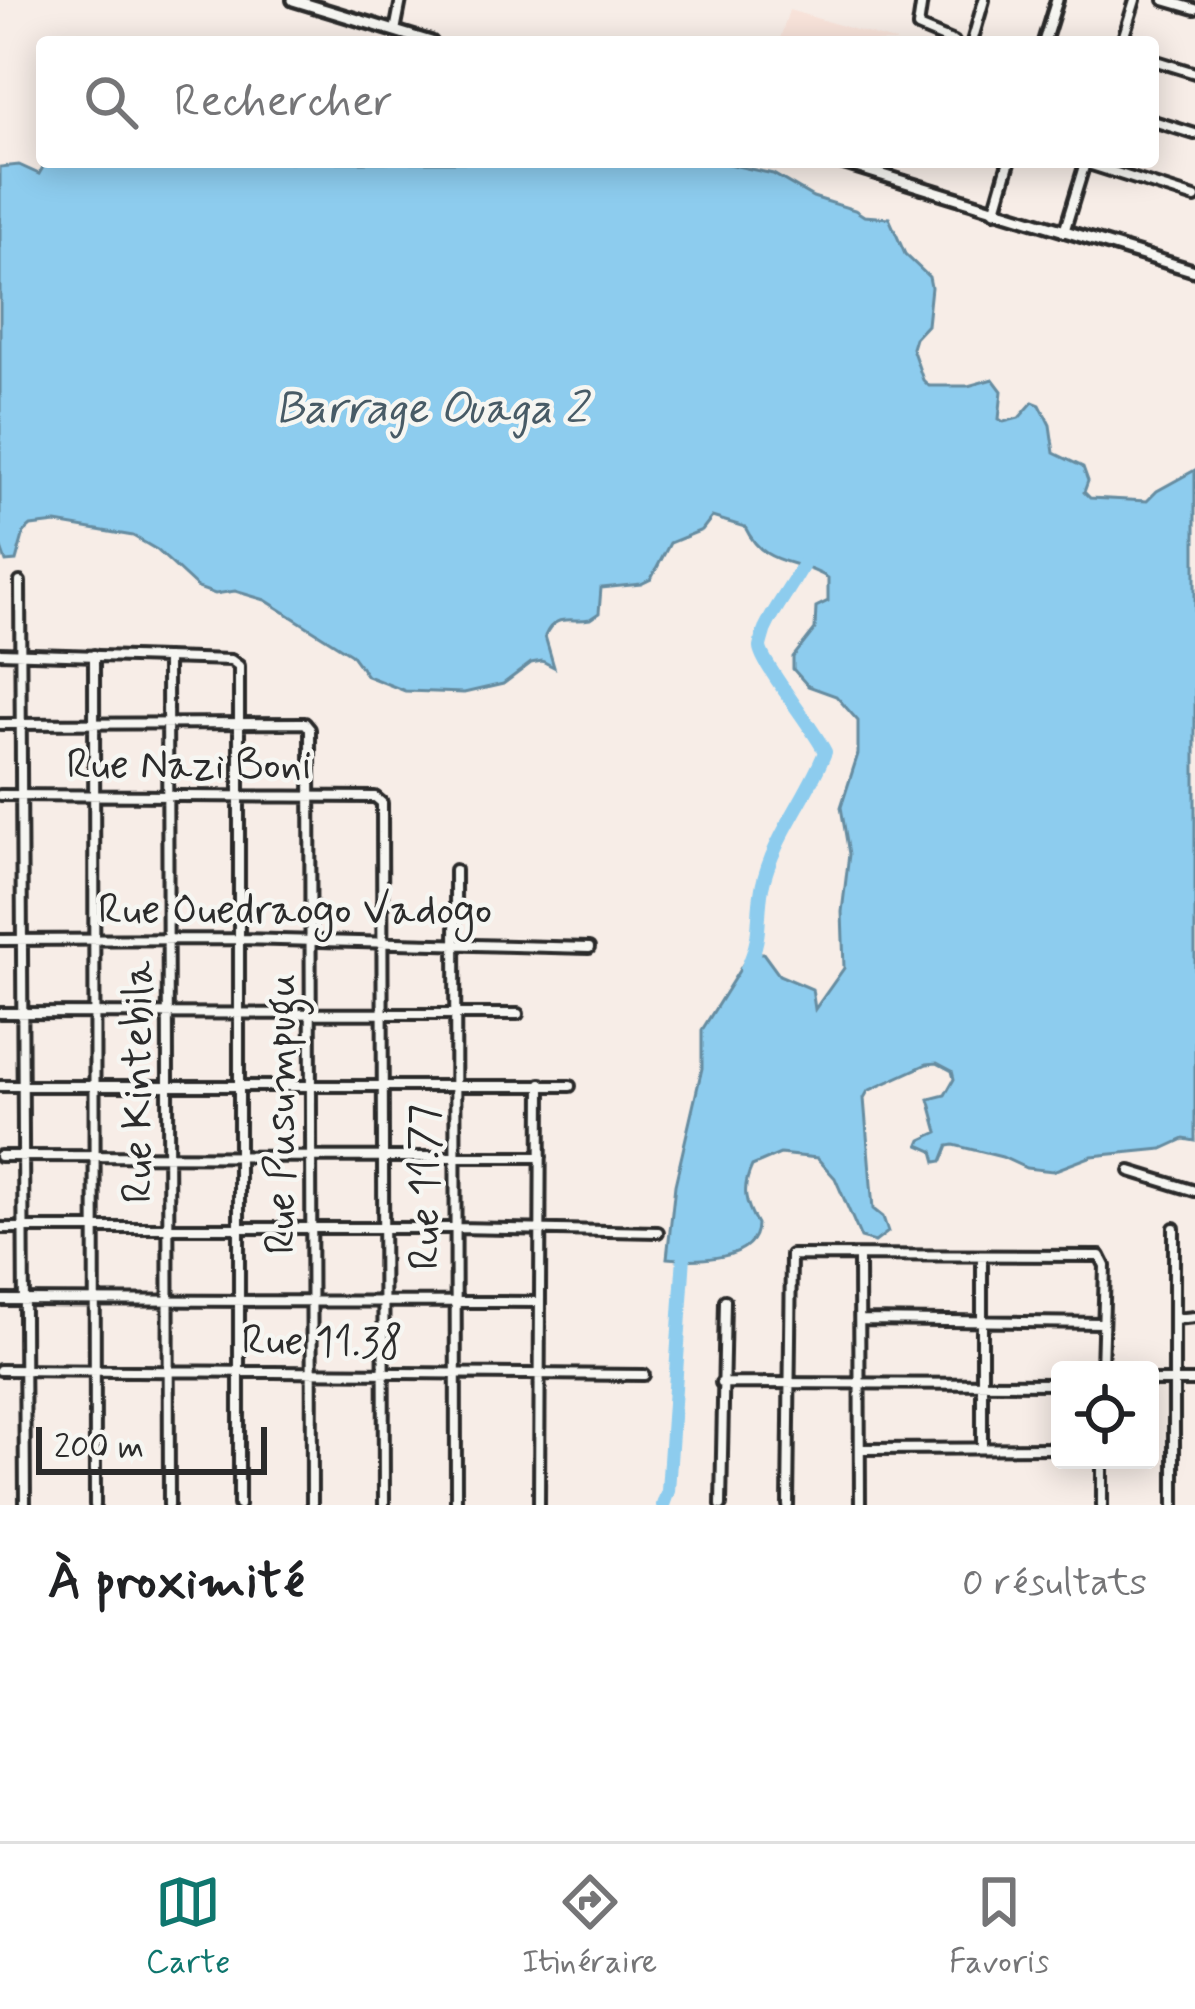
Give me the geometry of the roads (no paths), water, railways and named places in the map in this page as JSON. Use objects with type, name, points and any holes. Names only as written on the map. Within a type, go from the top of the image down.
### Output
[{"type":"street","points":[[292,0],[409,36]]},
{"type":"street","points":[[395,32],[401,0]]},
{"type":"street","points":[[922,0],[917,24],[939,36]]},
{"type":"street","points":[[974,36],[984,0]]},
{"type":"street","points":[[1047,36],[1057,0]]},
{"type":"street","points":[[1125,36],[1136,0]]},
{"type":"street","points":[[1164,0],[1195,9]]},
{"type":"street","points":[[1159,62],[1195,73]]},
{"type":"street","points":[[1159,123],[1195,134]]},
{"type":"street","points":[[858,168],[1195,271]]},
{"type":"street","points":[[995,211],[1007,168]]},
{"type":"street","points":[[1064,232],[1083,168]]},
{"type":"street","points":[[1101,168],[1195,198]]},
{"type":"street","points":[[20,582],[25,1505]]},
{"type":"street","points":[[0,653],[236,662],[241,1084],[238,1505]]},
{"type":"street","points":[[94,654],[95,1505]]},
{"type":"street","name":"Rue Kintebila","points":[[167,658],[169,1505]]},
{"type":"street","points":[[0,724],[239,724]]},
{"type":"street","name":"Rue Pusumpugu","points":[[239,724],[307,724],[312,1505]]},
{"type":"street","name":"Rue Nazi Boni","points":[[0,795],[378,798],[382,803],[382,941]]},
{"type":"street","name":"Rue 11.77","points":[[455,870],[456,1505]]},
{"type":"street","name":"Rue Ouedraogo Vadogo","points":[[0,940],[239,939],[589,948]]},
{"type":"street","points":[[382,941],[384,1505]]},
{"type":"street","points":[[0,1013],[518,1014]]},
{"type":"street","points":[[539,1505],[541,1084]]},
{"type":"street","points":[[0,1086],[571,1086]]},
{"type":"street","points":[[0,1156],[541,1157]]},
{"type":"street","points":[[1130,1172],[1195,1191]]},
{"type":"street","points":[[0,1228],[658,1232]]},
{"type":"street","points":[[1174,1228],[1174,1505]]},
{"type":"street","points":[[788,1505],[790,1257],[1100,1256],[1106,1265],[1102,1361]]},
{"type":"street","points":[[859,1258],[860,1505]]},
{"type":"street","points":[[982,1258],[982,1448]]},
{"type":"street","points":[[0,1300],[540,1302]]},
{"type":"street","points":[[721,1505],[725,1300]]},
{"type":"street","points":[[1174,1319],[1195,1317]]},
{"type":"street","points":[[862,1320],[1102,1323]]},
{"type":"street","name":"Rue 11.38","points":[[0,1370],[644,1375]]},
{"type":"street","points":[[1159,1381],[1195,1381]]},
{"type":"street","points":[[722,1383],[1051,1384]]},
{"type":"street","points":[[860,1449],[1051,1448]]},
{"type":"street","points":[[1102,1469],[1102,1505]]},
{"type":"water","name":"Barrage Ouaga 2","points":[[19,165],[39,174],[42,168],[746,168],[773,174],[813,197],[864,216],[889,218],[905,254],[929,277],[927,325],[912,348],[929,386],[968,386],[993,379],[1002,391],[999,419],[1004,422],[1019,418],[1033,402],[1040,405],[1050,425],[1054,453],[1083,467],[1088,481],[1084,492],[1090,498],[1147,501],[1195,470],[1195,1141],[1092,1156],[1053,1171],[1026,1168],[954,1145],[936,1162],[933,1151],[919,1145],[938,1132],[929,1099],[945,1095],[954,1079],[952,1071],[937,1063],[927,1064],[868,1091],[864,1098],[873,1209],[883,1217],[888,1232],[875,1242],[861,1238],[835,1178],[817,1158],[780,1154],[752,1166],[746,1182],[757,1224],[747,1246],[722,1256],[667,1258],[675,1185],[702,1068],[702,1030],[750,953],[763,953],[779,975],[812,989],[815,1009],[844,968],[842,912],[849,854],[841,807],[858,754],[858,721],[836,696],[808,686],[793,669],[793,657],[815,629],[816,607],[828,601],[828,578],[771,556],[745,527],[712,517],[702,530],[670,543],[651,579],[601,588],[599,613],[590,619],[554,624],[545,636],[554,667],[542,661],[531,663],[503,684],[464,693],[405,691],[367,676],[351,654],[265,600],[198,588],[157,550],[133,536],[56,523],[31,526],[24,532],[16,561],[6,562],[0,545],[0,167]]},
{"type":"waterway","points":[[747,969],[767,870],[825,752],[760,647],[764,630],[808,555]]},
{"type":"waterway","points":[[663,1505],[668,1491],[685,1241]]}]
